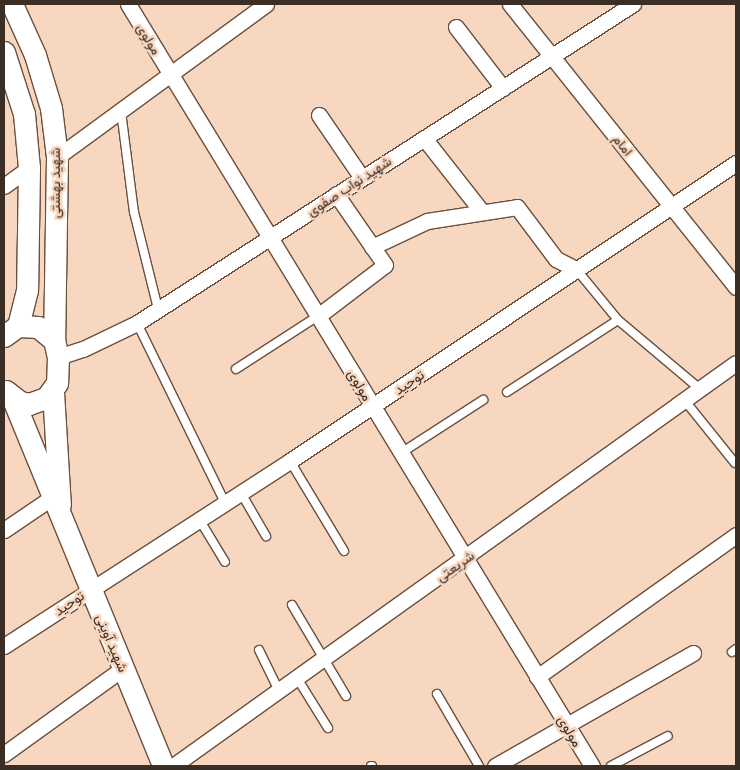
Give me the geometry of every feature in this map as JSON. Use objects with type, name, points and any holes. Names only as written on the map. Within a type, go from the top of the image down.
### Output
[{"type":"street","name":"مولوی","points":[[128,4],[592,766]]},
{"type":"street","points":[[57,157],[266,4]]},
{"type":"street","name":"امام","points":[[510,4],[736,287]]},
{"type":"street","name":"شهید نواب صفوی","points":[[56,349],[83,350],[137,323],[633,4]]},
{"type":"street","name":"شهید بهشتی","points":[[11,6],[35,55],[51,108],[57,157],[57,383],[53,392]]},
{"type":"street","points":[[456,27],[503,88]]},
{"type":"street","name":"شهید بهشتی","points":[[4,52],[24,114],[29,168],[26,290],[11,331]]},
{"type":"street","points":[[320,115],[362,178]]},
{"type":"street","points":[[424,138],[482,212]]},
{"type":"street","name":"توحید","points":[[4,646],[290,461],[736,163]]},
{"type":"street","points":[[4,186],[29,168]]},
{"type":"street","points":[[318,316],[385,265],[336,194]]},
{"type":"street","points":[[372,247],[427,222],[517,206],[556,259],[576,269]]},
{"type":"street","points":[[11,331],[38,327],[56,349]]},
{"type":"street","name":"شریعتی","points":[[172,766],[702,391],[736,363]]},
{"type":"street","points":[[8,392],[29,404],[38,402],[53,392]]},
{"type":"street","name":"شهید آوینی","points":[[8,392],[163,766]]},
{"type":"street","name":"شهید آوینی","points":[[53,392],[61,520]]},
{"type":"street","points":[[4,530],[51,498]]},
{"type":"street","points":[[537,677],[736,535]]},
{"type":"street","points":[[494,766],[693,653]]},
{"type":"street","points":[[4,754],[122,669]]},
{"type":"lane","points":[[121,111],[134,212],[158,309]]},
{"type":"lane","points":[[576,269],[618,320],[702,391]]},
{"type":"lane","points":[[236,369],[318,316]]},
{"type":"lane","points":[[507,392],[618,320]]},
{"type":"lane","points":[[137,323],[226,503]]},
{"type":"lane","points":[[401,453],[483,400]]},
{"type":"lane","points":[[686,402],[735,463]]},
{"type":"lane","points":[[290,461],[344,550]]},
{"type":"lane","points":[[241,492],[266,536]]},
{"type":"lane","points":[[199,519],[225,562]]},
{"type":"lane","points":[[292,605],[346,696]]},
{"type":"lane","points":[[259,650],[279,690]]},
{"type":"lane","points":[[297,678],[328,728]]},
{"type":"lane","points":[[437,694],[479,766]]},
{"type":"lane","points":[[611,766],[668,736]]}]
